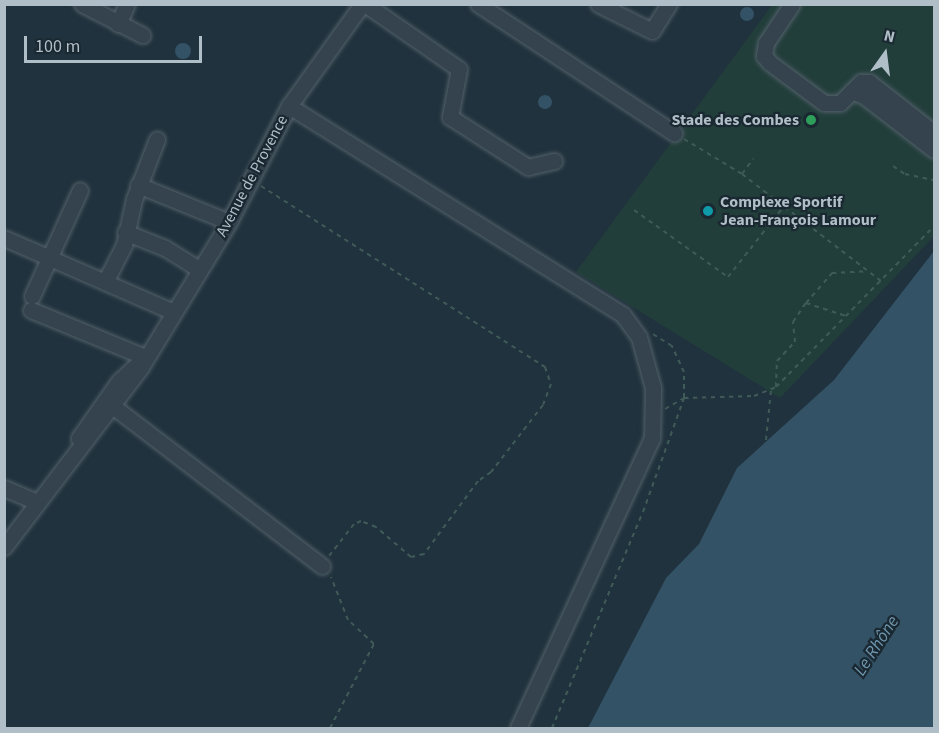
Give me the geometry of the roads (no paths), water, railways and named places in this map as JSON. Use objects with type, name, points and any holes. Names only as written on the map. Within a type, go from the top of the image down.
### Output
[{"type":"street","points":[[82,4],[142,35]]},
{"type":"street","points":[[118,24],[127,4]]},
{"type":"street","points":[[364,4],[459,69],[450,117],[528,167],[554,161]]},
{"type":"street","name":"Avenue de Provence","points":[[57,477],[114,407],[229,222],[290,106],[364,4]]},
{"type":"street","points":[[478,4],[674,134]]},
{"type":"street","points":[[598,4],[652,31],[669,4]]},
{"type":"street","points":[[792,4],[766,43],[764,56],[824,102],[840,103],[861,82],[869,82],[934,133]]},
{"type":"street","points":[[852,91],[864,96],[934,150]]},
{"type":"street","points":[[290,106],[623,315],[639,337],[647,360],[656,414],[652,438],[518,729]]},
{"type":"street","points":[[105,282],[120,255],[138,185],[158,139]]},
{"type":"street","points":[[138,185],[229,222]]},
{"type":"street","points":[[4,547],[57,477],[95,412],[132,366],[147,355],[31,303],[80,190]]},
{"type":"street","points":[[125,232],[165,248],[199,269]]},
{"type":"street","points":[[4,238],[173,312]]},
{"type":"street","points":[[114,407],[322,566]]},
{"type":"street","points":[[4,488],[37,502]]},
{"type":"water","points":[[744,7],[750,7],[754,14],[750,21],[744,21],[740,17],[740,11]]},
{"type":"water","points":[[183,43],[189,45],[191,51],[189,57],[183,59],[177,57],[175,51],[177,45]]},
{"type":"water","points":[[545,95],[550,97],[552,102],[550,107],[545,109],[540,107],[538,102],[540,97]]},
{"type":"water","name":"Le Rhône","points":[[934,251],[934,728],[588,728],[666,578],[699,544],[737,468],[834,380]]},
{"type":"place","name":"Stade des Combes","points":[[811,120]]},
{"type":"place","name":"Complexe Sportif Jean-François Lamour","points":[[708,211]]}]
